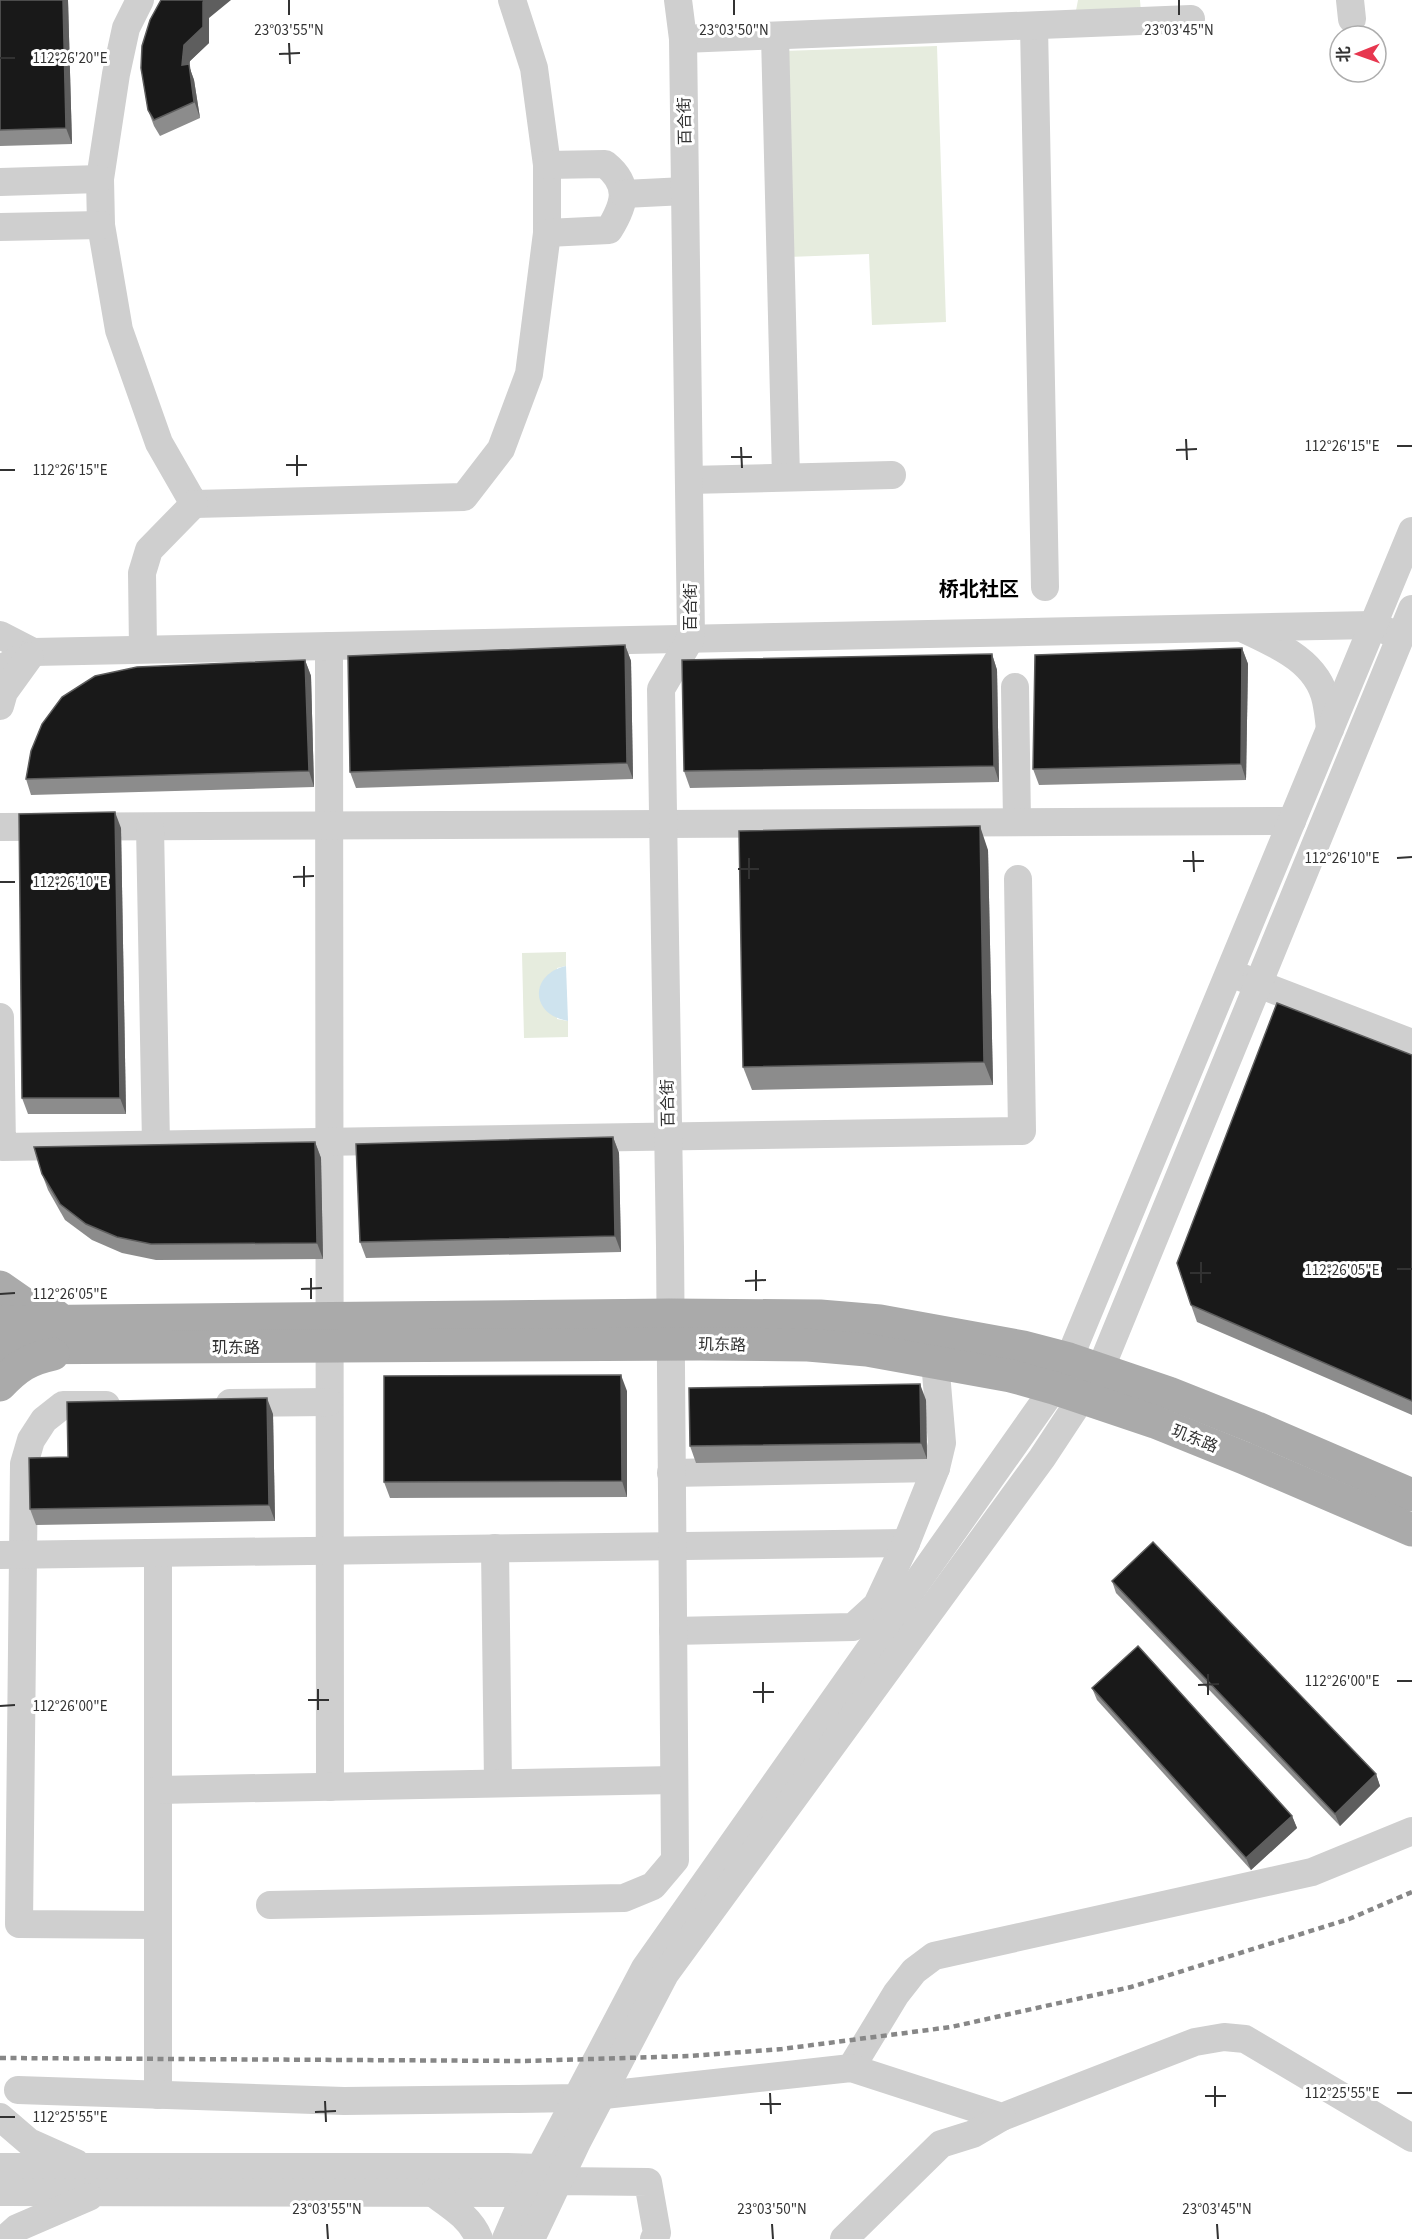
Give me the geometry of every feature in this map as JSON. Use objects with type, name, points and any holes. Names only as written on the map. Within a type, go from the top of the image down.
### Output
[{"type":"main road","points":[[0,1287],[75,1334],[14,1371],[0,1385]]},
{"type":"main road","name":"玑东路","points":[[0,1322],[75,1334],[670,1329],[820,1316],[880,1321],[1023,1347],[1069,1359],[1169,1393],[1412,1495]]},
{"type":"main road","name":"玑东路","points":[[670,1329],[867,1350],[1011,1376],[1155,1422],[1412,1530]]},
{"type":"main road","name":"玑东路","points":[[0,1348],[75,1334]]},
{"type":"street","points":[[140,0],[126,28],[116,74],[100,179],[100,225],[119,330],[159,443],[194,504]]},
{"type":"street","points":[[143,650],[142,573],[148,550],[194,504],[464,497],[501,449],[529,374],[547,233],[547,165],[534,68],[512,0]]},
{"type":"street","name":"百合街","points":[[270,1905],[624,1898],[653,1886],[675,1860],[661,689],[691,638],[683,39],[678,0]]},
{"type":"street","points":[[683,39],[1191,19]]},
{"type":"street","points":[[1034,26],[1045,587]]},
{"type":"street","points":[[775,36],[786,477]]},
{"type":"street","points":[[547,165],[605,164],[618,174],[624,194],[619,215],[609,230],[547,233]]},
{"type":"street","points":[[0,182],[100,179]]},
{"type":"street","points":[[624,194],[685,191]]},
{"type":"street","points":[[0,227],[100,225]]},
{"type":"street","points":[[689,480],[891,474]]},
{"type":"street","points":[[1068,1393],[1069,1359],[1412,531]]},
{"type":"street","points":[[531,2239],[550,2174],[590,2096],[645,1968],[1068,1393],[1100,1370],[1412,609]]},
{"type":"street","points":[[0,669],[33,652],[1373,625],[1401,636]]},
{"type":"street","points":[[1242,628],[1284,648],[1315,674],[1326,699],[1330,729]]},
{"type":"street","points":[[0,635],[33,652]]},
{"type":"street","points":[[329,646],[330,1787]]},
{"type":"street","points":[[0,706],[4,693],[33,652]]},
{"type":"street","points":[[1015,687],[1017,822]]},
{"type":"street","points":[[0,828],[1292,821]]},
{"type":"street","points":[[150,827],[156,1144]]},
{"type":"street","points":[[0,1017],[2,1147],[1022,1131],[1018,879]]},
{"type":"street","points":[[1229,972],[1412,1043]]},
{"type":"street","points":[[673,1631],[853,1627],[877,1605],[906,1543],[936,1467],[942,1443],[936,1361]]},
{"type":"street","points":[[202,1403],[329,1402]]},
{"type":"street","points":[[133,1404],[63,1405],[44,1420],[31,1440],[24,1464],[12,1555],[19,1924],[158,1925]]},
{"type":"street","points":[[671,1473],[936,1467]]},
{"type":"street","points":[[12,1555],[906,1543]]},
{"type":"street","points":[[495,1548],[498,1784]]},
{"type":"street","points":[[158,1552],[158,2095]]},
{"type":"street","points":[[158,1790],[674,1780]]},
{"type":"street","points":[[851,2068],[896,1994],[914,1971],[934,1956],[1312,1872],[1412,1831]]},
{"type":"street","points":[[844,2239],[941,2144],[973,2134],[1002,2116],[1195,2042],[1224,2037],[1245,2039],[1412,2139]]},
{"type":"street","points":[[18,2090],[344,2101],[590,2096],[851,2068],[1002,2116]]},
{"type":"street","points":[[0,2117],[29,2142],[57,2156],[95,2181]]},
{"type":"street","points":[[0,2167],[95,2181],[433,2193],[527,2193]]},
{"type":"street","points":[[506,2239],[527,2193],[550,2174]]},
{"type":"street","points":[[0,2192],[95,2181],[550,2174],[648,2182],[661,2237]]},
{"type":"street","points":[[5,2239],[17,2228],[95,2181]]},
{"type":"street","points":[[433,2193],[459,2212],[476,2229],[479,2239]]},
{"type":"shaded area","points":[[1078,0],[1140,0],[1141,13],[1075,16]]},
{"type":"shaded area","points":[[937,46],[946,322],[872,325],[869,254],[788,257],[782,51]]},
{"type":"shaded area","points":[[566,952],[566,966],[557,968],[557,1019],[568,1021],[568,1037],[524,1038],[522,953]]},
{"type":"water","points":[[566,966],[568,1021],[546,1011],[539,994],[546,977],[554,970]]},
{"type":"building","points":[[0,0],[63,0],[66,128],[0,130]]},
{"type":"building","points":[[161,0],[205,0],[203,2],[203,27],[184,45],[182,65],[189,64],[194,102],[154,120],[148,110],[141,68],[142,46],[150,20]]},
{"type":"building","points":[[625,645],[627,763],[350,772],[348,656]]},
{"type":"building","points":[[1242,648],[1241,764],[1033,769],[1035,655]]},
{"type":"building","points":[[992,654],[994,766],[684,771],[682,660]]},
{"type":"building","points":[[305,660],[309,771],[26,779],[31,751],[42,724],[62,697],[95,676],[137,667]]},
{"type":"building","points":[[115,812],[120,1098],[22,1098],[19,814]]},
{"type":"building","points":[[980,826],[984,1062],[743,1067],[739,831]]},
{"type":"building","points":[[1277,1003],[1412,1055],[1412,1401],[1191,1305],[1177,1263]]},
{"type":"building","points":[[613,1137],[615,1236],[360,1242],[356,1144]]},
{"type":"building","points":[[315,1142],[317,1243],[151,1244],[117,1237],[86,1224],[60,1204],[42,1174],[34,1147]]},
{"type":"building","points":[[621,1375],[622,1481],[384,1482],[384,1376]]},
{"type":"building","points":[[920,1384],[921,1443],[690,1446],[689,1388]]},
{"type":"building","points":[[267,1398],[269,1505],[30,1509],[29,1458],[68,1457],[67,1402]]},
{"type":"building","points":[[1153,1542],[1376,1774],[1335,1814],[1112,1581]]},
{"type":"building","points":[[1138,1646],[1292,1816],[1246,1858],[1092,1688]]},
{"type":"railway","points":[[0,2058],[525,2061],[690,2056],[782,2049],[951,2027],[1131,1987],[1349,1919],[1412,1892]]},
{"type":"district","name":"桥北社区","points":[[979,589]]}]
